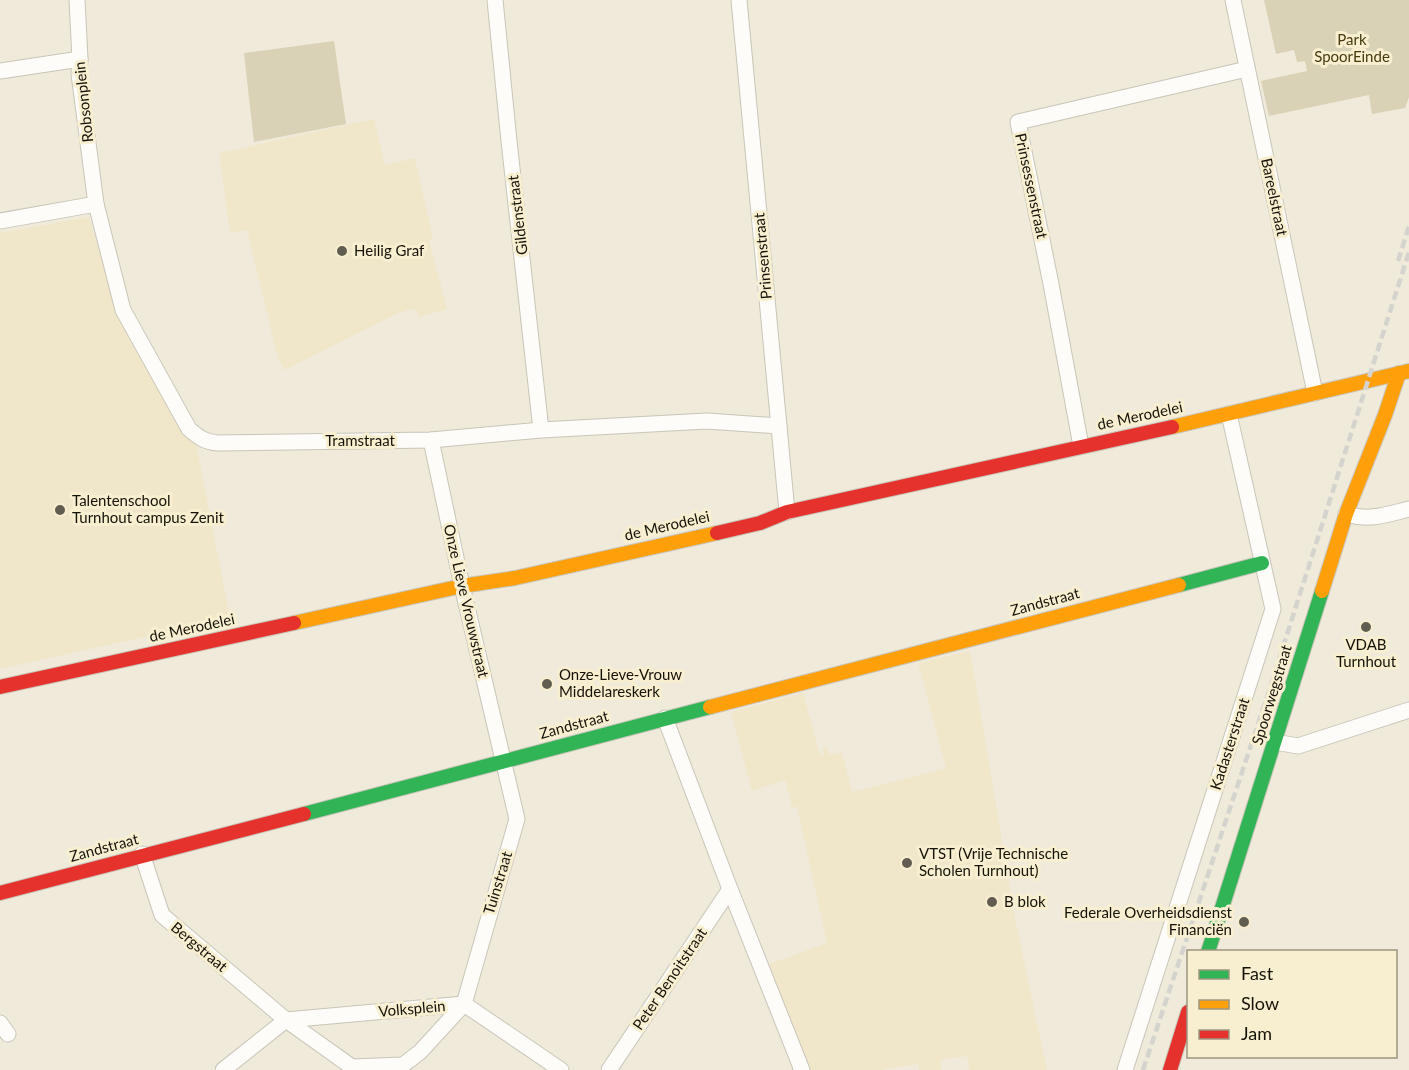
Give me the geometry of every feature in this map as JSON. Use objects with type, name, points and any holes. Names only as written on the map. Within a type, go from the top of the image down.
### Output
[{"type":"street","name":"Robsonplein","points":[[76,0],[79,74],[96,204]]},
{"type":"street","name":"Gildenstraat","points":[[495,0],[508,141],[541,430]]},
{"type":"street","name":"Prinsenstraat","points":[[739,0],[787,512]]},
{"type":"street","name":"Bareelstraat","points":[[1233,0],[1315,393]]},
{"type":"street","points":[[0,71],[80,59]]},
{"type":"street","name":"Prinsessenstraat","points":[[1081,446],[1018,122],[1247,69]]},
{"type":"street","points":[[0,221],[96,204]]},
{"type":"street","name":"Tramstraat","points":[[96,204],[123,310],[189,429],[208,442],[431,440],[541,430],[707,422],[778,426]]},
{"type":"street","name":"de Merodelei","points":[[0,687],[462,586],[515,578],[760,523],[787,512],[1228,414],[1404,372]]},
{"type":"street","name":"Spoorwegstraat","points":[[1208,950],[1346,514],[1393,390],[1404,372]]},
{"type":"street","name":"de Merodelei","points":[[1339,388],[1356,393],[1393,390],[1409,386]]},
{"type":"street","name":"Spoorwegstraat","points":[[1370,449],[1403,405]]},
{"type":"street","name":"Kadasterstraat","points":[[1125,1070],[1273,609],[1228,414]]},
{"type":"street","name":"Onze Lieve Vrouwstraat","points":[[431,440],[503,761]]},
{"type":"street","points":[[1346,514],[1361,519],[1409,509]]},
{"type":"street","name":"Zandstraat","points":[[0,893],[142,854],[1262,563]]},
{"type":"street","points":[[1275,742],[1298,746],[1409,710]]},
{"type":"street","points":[[665,718],[802,1070]]},
{"type":"street","name":"Tuinstraat","points":[[464,1004],[517,819],[503,761]]},
{"type":"street","name":"Bergstraat","points":[[142,854],[162,915],[286,1020]]},
{"type":"street","name":"Peter Benoitstraat","points":[[609,1070],[730,889]]},
{"type":"street","points":[[464,1004],[561,1070]]},
{"type":"street","name":"Volksplein","points":[[286,1020],[352,1067],[403,1065],[420,1052],[464,1004]]},
{"type":"street","name":"Volksplein","points":[[286,1020],[464,1004]]},
{"type":"street","points":[[1170,1070],[1187,1015]]},
{"type":"street","points":[[223,1070],[286,1020]]},
{"type":"shaded area","name":"Heilig Graf","points":[[374,119],[385,165],[415,158],[433,238],[429,240],[447,309],[420,317],[414,308],[396,314],[285,370],[278,359],[247,230],[230,233],[219,153]]},
{"type":"shaded area","name":"Talentenschool Turnhout campus Zenit","points":[[89,217],[118,312],[197,448],[230,618],[0,669],[0,233]]},
{"type":"shaded area","name":"VTST (Vrije Technische Scholen Turnhout)","points":[[970,651],[1015,918],[1047,1070],[969,1070],[967,1056],[940,1060],[941,1070],[919,1070],[918,1064],[882,1070],[809,1070],[769,964],[827,943],[797,807],[792,807],[785,780],[752,791],[731,712],[803,693],[820,755],[824,754],[822,748],[827,746],[830,755],[842,752],[852,792],[869,788],[946,768],[918,663]]},
{"type":"green space","name":"Park SpoorEinde","points":[[1264,0],[1409,0],[1409,97],[1405,108],[1372,114],[1369,95],[1269,116],[1261,81],[1307,71],[1305,61],[1297,62],[1294,50],[1276,54]]},
{"type":"green space","points":[[334,41],[346,124],[254,142],[244,53]]},
{"type":"railway","points":[[1398,261],[1409,226]]},
{"type":"railway","points":[[1143,1070],[1269,691],[1409,252]]},
{"type":"traffic: fast","points":[[1179,585],[1262,563]]},
{"type":"traffic: fast","points":[[1209,950],[1322,591]]},
{"type":"traffic: fast","points":[[304,814],[710,707]]},
{"type":"traffic: slow","points":[[1172,427],[1409,371]]},
{"type":"traffic: slow","points":[[1322,591],[1346,514],[1399,373]]},
{"type":"traffic: slow","points":[[294,623],[462,586],[515,578],[717,533]]},
{"type":"traffic: slow","points":[[710,707],[1179,585]]},
{"type":"traffic: jam","points":[[717,533],[760,523],[787,512],[1172,427]]},
{"type":"traffic: jam","points":[[0,687],[294,623]]},
{"type":"traffic: jam","points":[[0,893],[304,814]]},
{"type":"traffic: jam","points":[[1170,1070],[1187,1015]]},
{"type":"place","name":"Heilig Graf","points":[[342,251]]},
{"type":"place","name":"Talentenschool Turnhout campus Zenit","points":[[60,510]]},
{"type":"place","name":"VDAB Turnhout","points":[[1366,627]]},
{"type":"place","name":"Onze-Lieve-Vrouw Middelareskerk","points":[[547,684]]},
{"type":"place","name":"VTST (Vrije Technische Scholen Turnhout)","points":[[907,863]]},
{"type":"place","name":"B blok","points":[[992,902]]},
{"type":"place","name":"Federale Overheidsdienst Financiën","points":[[1244,922]]}]
